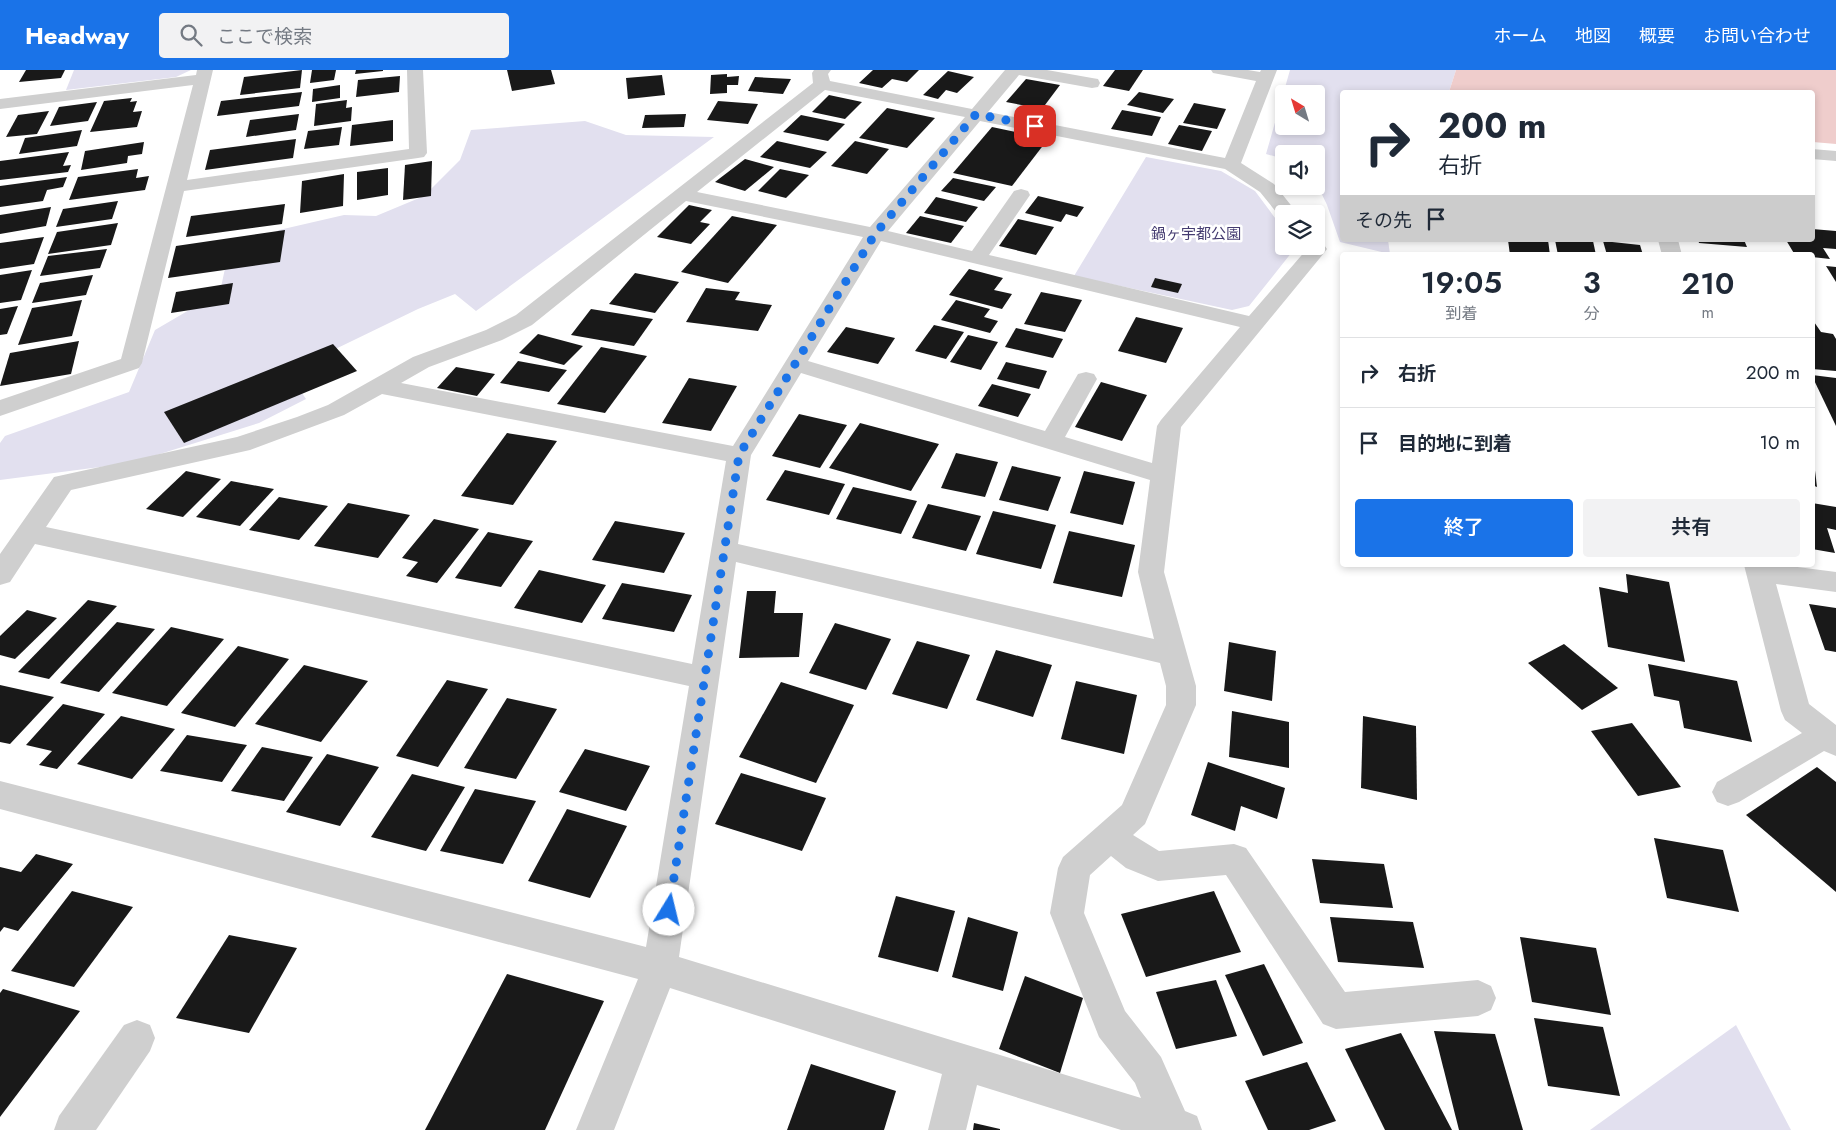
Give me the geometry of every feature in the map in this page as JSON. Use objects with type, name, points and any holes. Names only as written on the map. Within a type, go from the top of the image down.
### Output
[{"type":"street","points":[[175,187],[418,153],[415,70]]},
{"type":"street","points":[[594,1130],[660,968],[739,455],[875,234],[1014,70]]},
{"type":"street","points":[[1019,70],[1092,83]]},
{"type":"street","points":[[1219,70],[1267,74],[1231,164]]},
{"type":"street","points":[[0,408],[131,363],[204,74],[1,106]]},
{"type":"street","points":[[0,576],[63,483],[241,444],[336,410],[421,362],[494,335],[524,320],[682,195],[822,77],[976,114],[1231,164],[1267,188],[1281,205]]},
{"type":"street","points":[[1815,154],[1835,157]]},
{"type":"street","points":[[682,195],[875,234],[1255,324]]},
{"type":"street","points":[[976,258],[1021,195]]},
{"type":"street","points":[[1177,1128],[1148,1070],[1112,1024],[1067,913],[1075,868],[1134,814],[1182,705],[1181,686],[1151,572],[1170,426],[1313,255]]},
{"type":"street","points":[[795,364],[1163,474]]},
{"type":"street","points":[[1051,441],[1086,379]]},
{"type":"street","points":[[378,386],[739,455]]},
{"type":"street","points":[[29,533],[704,678]]},
{"type":"street","points":[[724,550],[1172,654]]},
{"type":"street","points":[[1728,792],[1831,739],[1796,711],[1758,569],[1836,582]]},
{"type":"street","points":[[0,795],[660,968],[1177,1128]]},
{"type":"street","points":[[1109,836],[1138,857],[1158,866],[1234,858],[1336,1011],[1478,998]]},
{"type":"street","points":[[73,1130],[137,1038]]},
{"type":"street","points":[[947,1130],[964,1061]]},
{"type":"green space","points":[[74,70],[191,70],[176,77],[66,90]]},
{"type":"green space","points":[[1290,70],[1456,70],[1450,90],[1340,90],[1340,242],[1322,195],[1325,195],[1325,145],[1275,145],[1275,156],[1266,154],[1275,122],[1275,135],[1325,135],[1325,85],[1286,85]]},
{"type":"green space","points":[[585,121],[626,135],[714,137],[476,311],[455,294],[418,309],[288,372],[306,399],[259,423],[131,463],[0,480],[0,443],[5,436],[129,392],[155,330],[220,292],[227,259],[279,230],[344,215],[376,216],[424,196],[460,160],[471,130]]},
{"type":"green space","name":"鍋ヶ宇都公園","points":[[1146,157],[1221,171],[1255,191],[1275,218],[1275,255],[1290,255],[1249,306],[1232,310],[1074,276]]},
{"type":"green space","points":[[1340,242],[1388,242],[1390,252],[1382,252]]},
{"type":"green space","points":[[1736,1025],[1791,1130],[1590,1130]]},
{"type":"shaded area","points":[[1456,70],[1836,70],[1836,144],[1815,142],[1815,90],[1450,90]]},
{"type":"building","points":[[26,70],[65,70],[61,78],[19,82]]},
{"type":"building","points":[[302,70],[300,88],[240,95],[244,77]]},
{"type":"building","points":[[312,70],[336,70],[334,80],[310,83]]},
{"type":"building","points":[[356,70],[383,70],[383,71],[355,74]]},
{"type":"building","points":[[507,70],[551,70],[555,84],[512,91]]},
{"type":"building","points":[[873,70],[919,70],[907,82],[892,79],[882,88],[859,83]]},
{"type":"building","points":[[1115,70],[1143,70],[1129,91],[1103,86]]},
{"type":"building","points":[[948,71],[974,77],[957,93],[946,90],[938,99],[923,95]]},
{"type":"building","points":[[727,74],[727,77],[739,76],[738,85],[727,85],[727,93],[710,94],[711,75]]},
{"type":"building","points":[[662,75],[665,95],[628,99],[626,78]]},
{"type":"building","points":[[400,76],[399,92],[356,97],[358,80]]},
{"type":"building","points":[[755,77],[791,79],[783,94],[748,91]]},
{"type":"building","points":[[1026,79],[1060,85],[1042,109],[1006,102]]},
{"type":"building","points":[[340,85],[340,98],[312,102],[313,89]]},
{"type":"building","points":[[302,92],[299,106],[217,116],[221,101]]},
{"type":"building","points":[[1139,92],[1174,99],[1163,113],[1127,105]]},
{"type":"building","points":[[829,95],[862,102],[845,119],[812,112]]},
{"type":"building","points":[[132,98],[130,102],[137,101],[133,112],[142,111],[137,127],[90,132],[104,101]]},
{"type":"building","points":[[347,100],[346,108],[352,107],[351,121],[314,126],[316,104]]},
{"type":"building","points":[[718,101],[758,104],[748,124],[707,120]]},
{"type":"building","points":[[97,102],[88,121],[50,126],[59,107]]},
{"type":"building","points":[[1194,103],[1226,109],[1217,129],[1183,123]]},
{"type":"building","points":[[887,108],[935,118],[907,148],[859,138]]},
{"type":"building","points":[[1122,110],[1161,117],[1152,136],[1111,129]]},
{"type":"building","points":[[49,111],[37,134],[6,137],[18,115]]},
{"type":"building","points":[[299,114],[296,130],[246,137],[250,120]]},
{"type":"building","points":[[686,114],[684,127],[642,128],[645,115]]},
{"type":"building","points":[[801,115],[845,124],[828,141],[783,132]]},
{"type":"building","points":[[393,120],[393,141],[350,146],[352,125]]},
{"type":"building","points":[[1179,125],[1212,131],[1202,151],[1168,144]]},
{"type":"building","points":[[342,127],[339,145],[304,149],[308,131]]},
{"type":"building","points":[[992,127],[1048,139],[1012,186],[953,173]]},
{"type":"building","points":[[82,130],[77,146],[19,154],[25,138]]},
{"type":"building","points":[[296,139],[293,158],[205,170],[210,150]]},
{"type":"building","points":[[777,141],[827,152],[810,168],[760,157]]},
{"type":"building","points":[[855,141],[889,149],[867,174],[831,166]]},
{"type":"building","points":[[144,142],[142,154],[128,156],[127,163],[81,170],[85,151]]},
{"type":"building","points":[[69,152],[63,166],[71,165],[68,172],[0,180],[0,161]]},
{"type":"building","points":[[745,159],[774,167],[745,191],[715,182]]},
{"type":"building","points":[[432,161],[431,196],[403,200],[405,165]]},
{"type":"building","points":[[388,168],[388,195],[357,200],[357,172]]},
{"type":"building","points":[[138,169],[136,178],[149,176],[145,190],[69,200],[78,177]]},
{"type":"building","points":[[780,169],[809,175],[786,198],[758,191]]},
{"type":"building","points":[[344,174],[343,206],[300,213],[302,181]]},
{"type":"building","points":[[67,177],[63,187],[47,190],[43,201],[0,207],[0,186]]},
{"type":"building","points":[[953,178],[996,187],[984,201],[941,191]]},
{"type":"building","points":[[1038,196],[1084,207],[1077,217],[1066,214],[1061,222],[1025,213]]},
{"type":"building","points":[[936,197],[978,207],[966,222],[924,213]]},
{"type":"building","points":[[118,201],[112,219],[56,227],[63,209]]},
{"type":"building","points":[[285,204],[282,224],[186,237],[191,216]]},
{"type":"building","points":[[689,205],[712,210],[700,222],[710,224],[691,244],[657,237]]},
{"type":"building","points":[[51,207],[46,226],[0,234],[0,215]]},
{"type":"building","points":[[732,216],[777,225],[728,283],[681,272]]},
{"type":"building","points":[[920,216],[964,226],[951,243],[906,233]]},
{"type":"building","points":[[1018,219],[1054,227],[1036,255],[999,246]]},
{"type":"building","points":[[118,223],[111,245],[48,254],[57,232]]},
{"type":"building","points":[[1815,229],[1836,231],[1836,249],[1823,248],[1830,259],[1815,257],[1815,252],[1793,252],[1787,242],[1815,242]]},
{"type":"building","points":[[285,230],[280,262],[168,278],[176,246]]},
{"type":"building","points":[[44,237],[34,264],[0,269],[0,243]]},
{"type":"building","points":[[1508,242],[1548,242],[1550,252],[1510,252]]},
{"type":"building","points":[[1555,242],[1593,242],[1595,252],[1557,252]]},
{"type":"building","points":[[1603,242],[1640,245],[1642,252],[1606,252]]},
{"type":"building","points":[[1745,242],[1747,247],[1699,243]]},
{"type":"building","points":[[107,249],[100,268],[40,276],[48,256]]},
{"type":"building","points":[[1826,266],[1836,267],[1836,282]]},
{"type":"building","points":[[969,269],[1003,278],[994,290],[1012,294],[1002,309],[949,295]]},
{"type":"building","points":[[32,270],[21,300],[0,303],[0,275]]},
{"type":"building","points":[[635,273],[679,282],[655,313],[609,304]]},
{"type":"building","points":[[93,275],[86,295],[32,303],[40,283]]},
{"type":"building","points":[[1155,278],[1182,284],[1178,293],[1151,287]]},
{"type":"building","points":[[233,283],[229,304],[171,313],[176,292]]},
{"type":"building","points":[[706,288],[740,292],[735,300],[772,305],[758,331],[686,322]]},
{"type":"building","points":[[1041,292],[1082,300],[1065,332],[1024,324]]},
{"type":"building","points":[[82,300],[72,336],[18,345],[32,308]]},
{"type":"building","points":[[956,300],[990,309],[984,317],[998,321],[990,333],[941,320]]},
{"type":"building","points":[[18,306],[7,334],[0,335],[0,309]]},
{"type":"building","points":[[591,309],[653,319],[634,346],[571,335]]},
{"type":"building","points":[[1136,317],[1183,328],[1166,363],[1118,351]]},
{"type":"building","points":[[1815,323],[1821,332],[1833,334],[1836,339],[1836,371],[1815,369]]},
{"type":"building","points":[[934,325],[964,332],[946,359],[915,351]]},
{"type":"building","points":[[846,327],[895,338],[878,364],[827,352]]},
{"type":"building","points":[[1016,328],[1063,339],[1053,358],[1005,347]]},
{"type":"building","points":[[538,334],[583,346],[564,365],[519,353]]},
{"type":"building","points":[[968,335],[998,342],[981,370],[950,362]]},
{"type":"building","points":[[79,341],[71,374],[0,386],[10,353]]},
{"type":"building","points":[[333,344],[357,371],[184,443],[164,412]]},
{"type":"building","points":[[601,347],[647,356],[605,413],[557,404]]},
{"type":"building","points":[[518,361],[567,370],[549,392],[500,383]]},
{"type":"building","points":[[1006,362],[1047,371],[1039,389],[997,379]]},
{"type":"building","points":[[456,367],[495,374],[477,396],[437,388]]},
{"type":"building","points":[[1815,375],[1836,378],[1836,426],[1815,382]]},
{"type":"building","points":[[689,378],[737,386],[711,431],[662,423]]},
{"type":"building","points":[[1101,382],[1147,395],[1122,441],[1075,427]]},
{"type":"building","points":[[992,384],[1031,394],[1018,417],[978,406]]},
{"type":"building","points":[[799,414],[847,425],[820,468],[772,456]]},
{"type":"building","points":[[860,423],[939,444],[911,491],[829,468]]},
{"type":"building","points":[[507,433],[557,441],[513,505],[461,496]]},
{"type":"building","points":[[956,453],[998,462],[985,497],[941,488]]},
{"type":"building","points":[[1012,466],[1061,477],[1048,511],[999,500]]},
{"type":"building","points":[[785,470],[845,484],[829,515],[766,500]]},
{"type":"building","points":[[1815,470],[1817,487],[1815,486]]},
{"type":"building","points":[[186,471],[221,479],[183,517],[146,509]]},
{"type":"building","points":[[1084,471],[1135,482],[1123,525],[1070,513]]},
{"type":"building","points":[[231,481],[274,489],[240,526],[196,517]]},
{"type":"building","points":[[853,487],[917,501],[901,534],[836,519]]},
{"type":"building","points":[[279,497],[328,506],[299,540],[249,530]]},
{"type":"building","points":[[348,503],[410,515],[378,558],[314,546]]},
{"type":"building","points":[[928,504],[981,516],[966,551],[912,538]]},
{"type":"building","points":[[1815,504],[1836,507],[1836,530],[1827,528],[1835,553],[1815,550]]},
{"type":"building","points":[[993,511],[1056,525],[1041,569],[976,554]]},
{"type":"building","points":[[434,519],[479,529],[437,583],[406,576],[418,562],[402,558]]},
{"type":"building","points":[[615,521],[685,533],[664,573],[592,560]]},
{"type":"building","points":[[1069,531],[1135,545],[1122,597],[1053,583]]},
{"type":"building","points":[[488,532],[533,541],[501,587],[455,578]]},
{"type":"building","points":[[539,570],[606,585],[582,623],[514,608]]},
{"type":"building","points":[[1626,574],[1669,582],[1685,662],[1608,647],[1599,587],[1628,593]]},
{"type":"building","points":[[622,583],[692,595],[674,632],[602,619]]},
{"type":"building","points":[[747,591],[776,591],[774,613],[803,613],[799,657],[739,658]]},
{"type":"building","points":[[88,600],[117,606],[49,679],[18,672]]},
{"type":"building","points":[[1809,604],[1836,608],[1836,652],[1825,650]]},
{"type":"building","points":[[27,610],[57,618],[15,659],[0,655],[0,636]]},
{"type":"building","points":[[117,622],[155,629],[99,692],[60,683]]},
{"type":"building","points":[[835,623],[891,639],[866,690],[809,673]]},
{"type":"building","points":[[171,627],[224,639],[167,706],[112,693]]},
{"type":"building","points":[[917,641],[970,655],[947,709],[892,694]]},
{"type":"building","points":[[1229,642],[1276,651],[1272,701],[1224,691]]},
{"type":"building","points":[[1564,644],[1618,688],[1582,710],[1528,663]]},
{"type":"building","points":[[238,646],[289,659],[235,727],[181,713]]},
{"type":"building","points":[[996,650],[1052,665],[1033,717],[976,700]]},
{"type":"building","points":[[1648,664],[1737,681],[1752,742],[1684,728],[1679,701],[1654,696]]},
{"type":"building","points":[[304,665],[368,681],[321,742],[255,724]]},
{"type":"building","points":[[447,680],[488,689],[438,767],[396,756]]},
{"type":"building","points":[[1076,681],[1137,695],[1124,754],[1061,739]]},
{"type":"building","points":[[781,682],[854,705],[816,783],[739,757]]},
{"type":"building","points":[[0,685],[54,697],[10,744],[0,742]]},
{"type":"building","points":[[507,698],[557,709],[516,779],[464,768]]},
{"type":"building","points":[[63,704],[105,714],[57,769],[39,765],[52,751],[26,745]]},
{"type":"building","points":[[1232,711],[1289,722],[1289,768],[1229,757]]},
{"type":"building","points":[[121,716],[175,729],[132,779],[77,764]]},
{"type":"building","points":[[1363,716],[1416,726],[1417,800],[1361,788]]},
{"type":"building","points":[[1632,723],[1681,787],[1638,796],[1591,731]]},
{"type":"building","points":[[187,735],[247,745],[222,782],[160,771]]},
{"type":"building","points":[[262,747],[313,757],[284,801],[231,791]]},
{"type":"building","points":[[585,749],[650,766],[626,811],[559,792]]},
{"type":"building","points":[[327,754],[379,767],[340,826],[286,812]]},
{"type":"building","points":[[1208,762],[1285,788],[1277,819],[1241,806],[1235,831],[1191,815]]},
{"type":"building","points":[[1817,767],[1836,782],[1836,892],[1746,815]]},
{"type":"building","points":[[741,773],[826,798],[802,851],[715,824]]},
{"type":"building","points":[[412,774],[465,787],[426,851],[371,837]]},
{"type":"building","points":[[475,789],[536,801],[503,864],[440,851]]},
{"type":"building","points":[[567,809],[627,826],[590,898],[528,881]]},
{"type":"building","points":[[1654,838],[1723,850],[1739,912],[1667,898]]},
{"type":"building","points":[[36,854],[73,864],[18,931],[4,927],[0,932],[0,867],[21,872]]},
{"type":"building","points":[[1312,859],[1384,864],[1393,908],[1320,903]]},
{"type":"building","points":[[72,891],[133,907],[74,987],[11,971]]},
{"type":"building","points":[[1214,891],[1241,952],[1146,977],[1121,914]]},
{"type":"building","points":[[896,896],[955,911],[938,972],[878,957]]},
{"type":"building","points":[[968,917],[1018,932],[1003,991],[952,977]]},
{"type":"building","points":[[1330,917],[1413,922],[1424,968],[1338,962]]},
{"type":"building","points":[[229,935],[297,948],[249,1033],[176,1018]]},
{"type":"building","points":[[1520,937],[1596,948],[1611,1015],[1532,1002]]},
{"type":"building","points":[[1264,964],[1303,1043],[1263,1056],[1225,975]]},
{"type":"building","points":[[507,974],[604,1001],[545,1130],[425,1130]]},
{"type":"building","points":[[1025,976],[1083,998],[1060,1073],[999,1049]]},
{"type":"building","points":[[1216,980],[1237,1036],[1176,1049],[1156,992]]},
{"type":"building","points":[[3,989],[80,1011],[0,1117],[0,993]]},
{"type":"building","points":[[1534,1018],[1603,1027],[1620,1096],[1548,1086]]},
{"type":"building","points":[[1434,1031],[1495,1034],[1523,1130],[1459,1130]]},
{"type":"building","points":[[1401,1033],[1452,1130],[1385,1130],[1345,1049]]},
{"type":"building","points":[[1307,1062],[1336,1121],[1309,1130],[1268,1130],[1245,1081]]},
{"type":"building","points":[[811,1064],[896,1091],[884,1130],[787,1130]]},
{"type":"building","points":[[974,1123],[1000,1129],[1000,1130],[973,1130]]},
{"type":"route","points":[[669,910],[739,455],[875,234],[976,114],[1035,126]]}]
